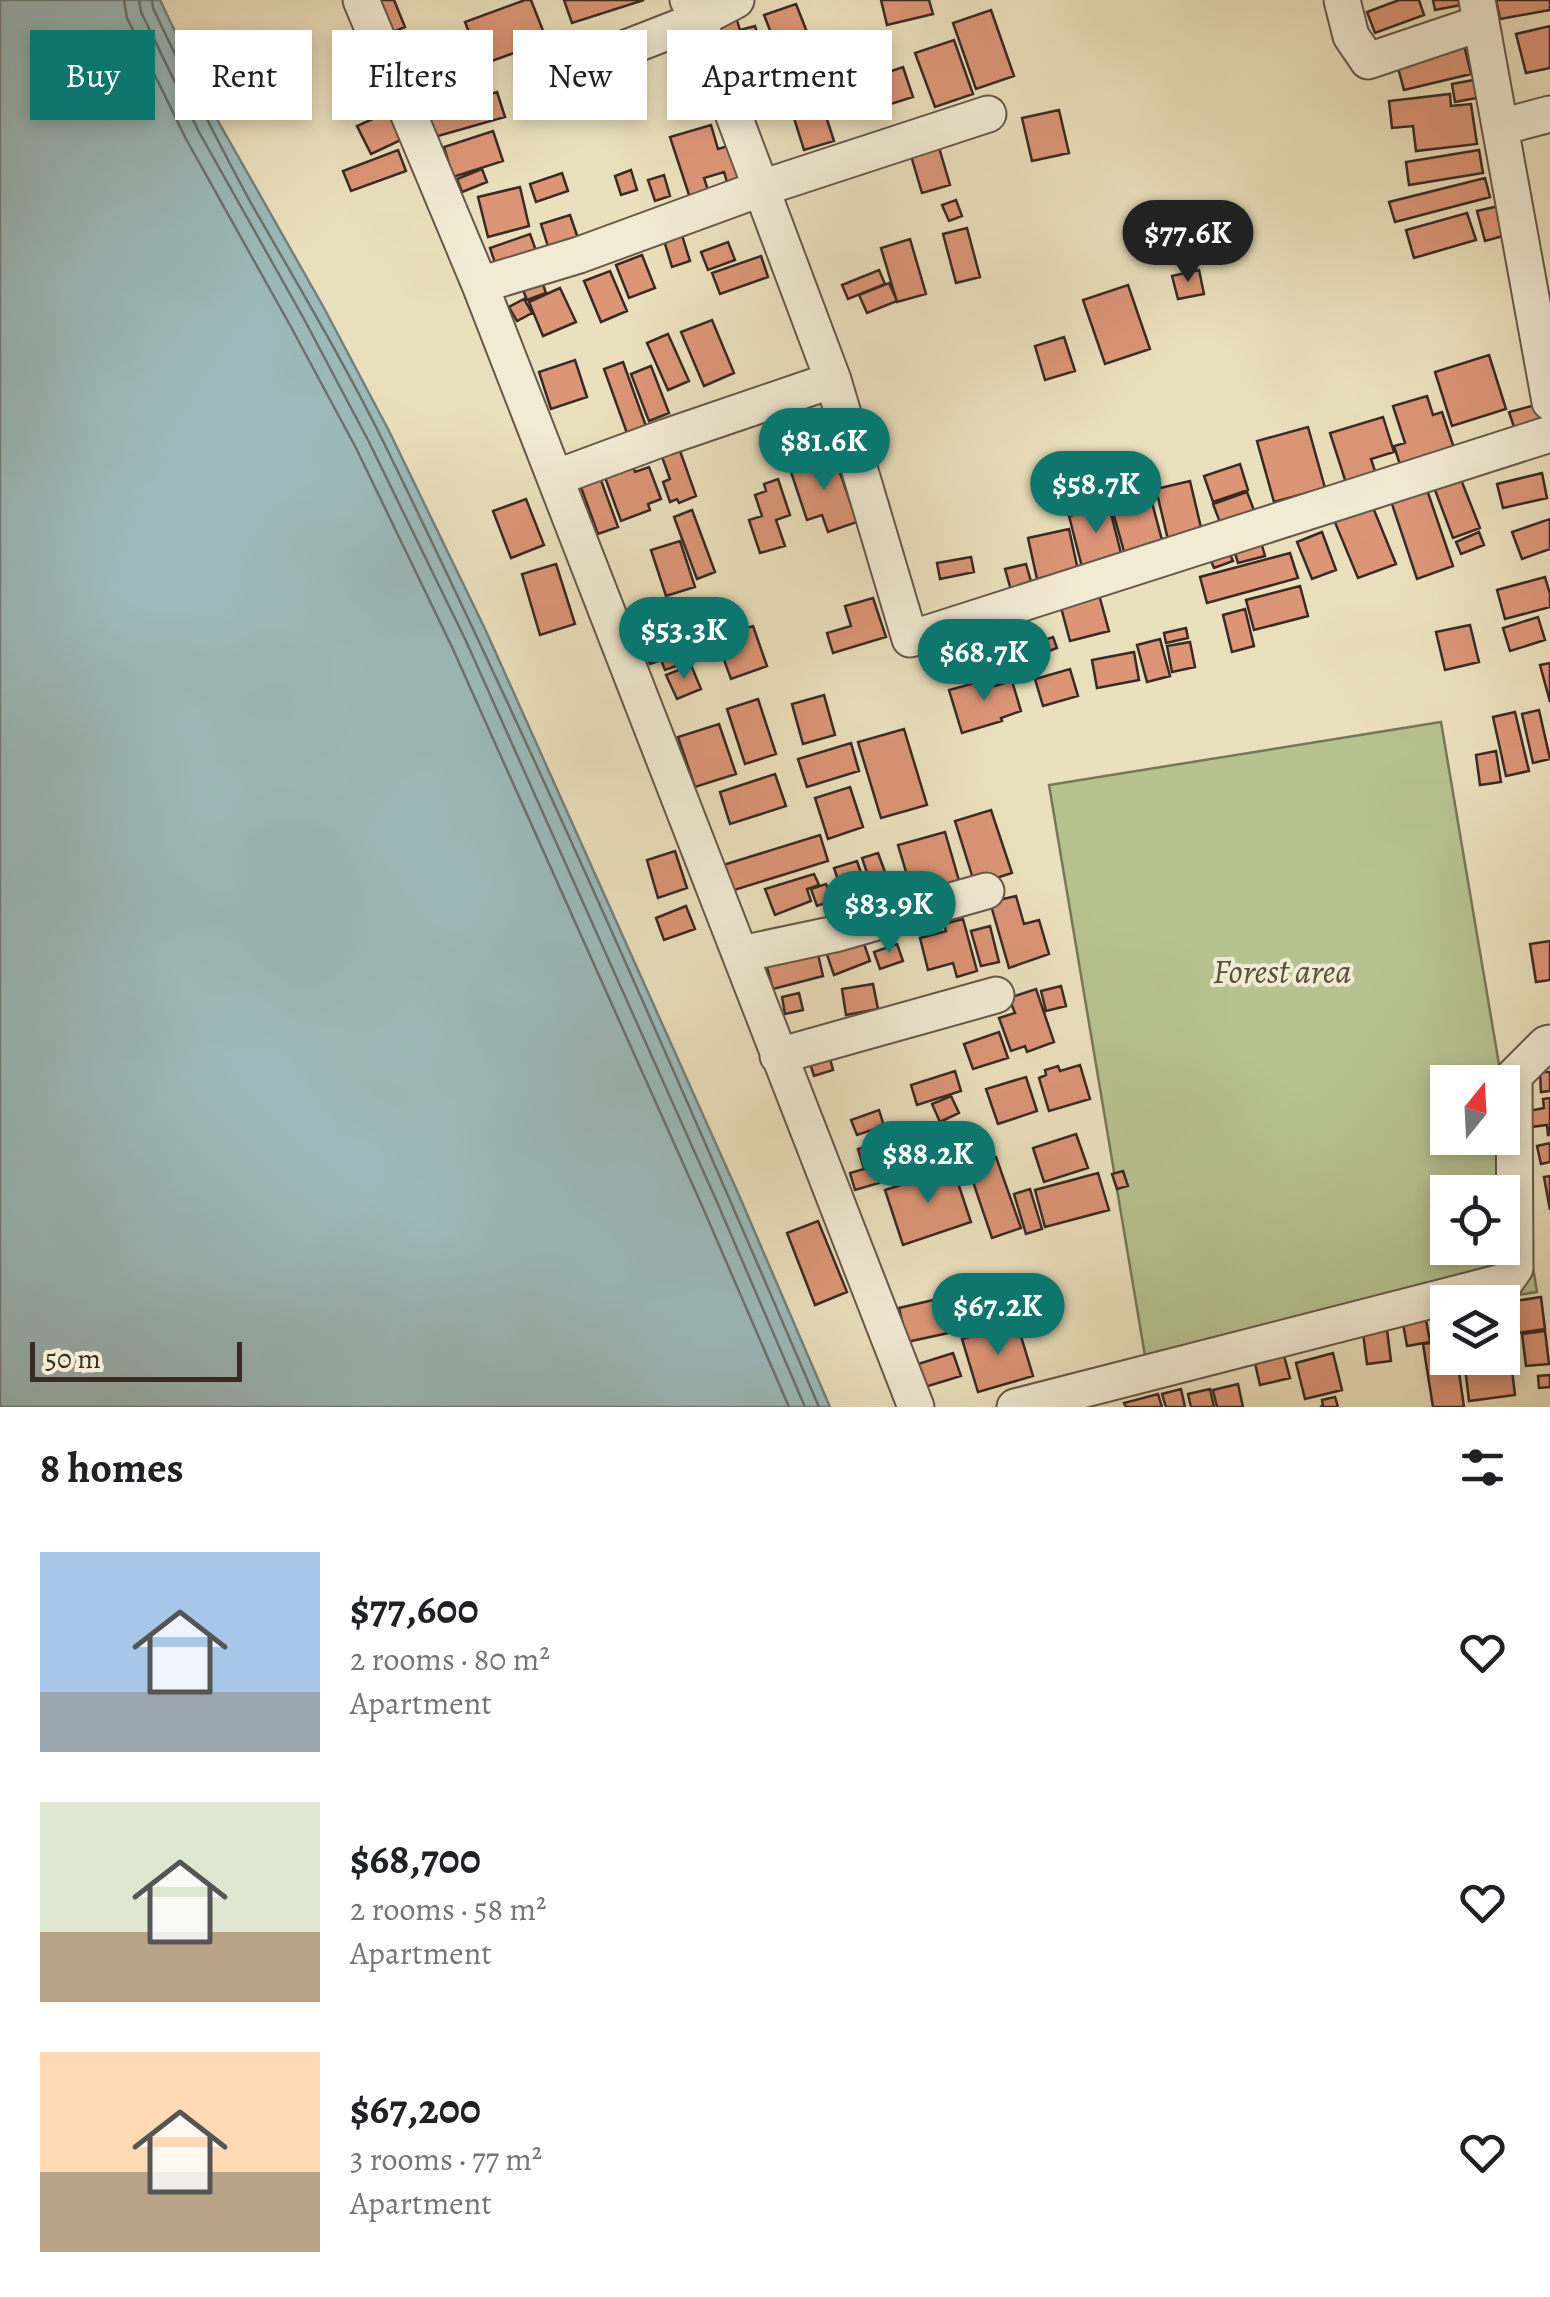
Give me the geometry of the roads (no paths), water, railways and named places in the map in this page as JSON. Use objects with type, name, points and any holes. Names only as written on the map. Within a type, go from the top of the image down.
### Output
[{"type":"street","points":[[361,0],[480,285],[916,1407]]},
{"type":"street","points":[[647,33],[693,10],[734,0]]},
{"type":"street","points":[[1342,0],[1351,36],[1368,61],[1479,11],[1550,402]]},
{"type":"street","points":[[693,10],[832,380],[910,638],[1550,434]]},
{"type":"street","points":[[480,285],[580,255],[762,188],[988,114]]},
{"type":"street","points":[[1501,126],[1550,114]]},
{"type":"street","points":[[555,478],[832,380]]},
{"type":"street","points":[[740,954],[835,934],[986,891]]},
{"type":"street","points":[[778,1056],[996,995]]},
{"type":"street","points":[[1015,1407],[1506,1281],[1516,1268],[1514,1076],[1550,1043]]},
{"type":"water","points":[[0,0],[160,0],[175,31],[175,120],[218,120],[389,431],[486,631],[830,1407],[0,1407]]},
{"type":"park label","name":"Forest area","points":[[1282,971]]}]
